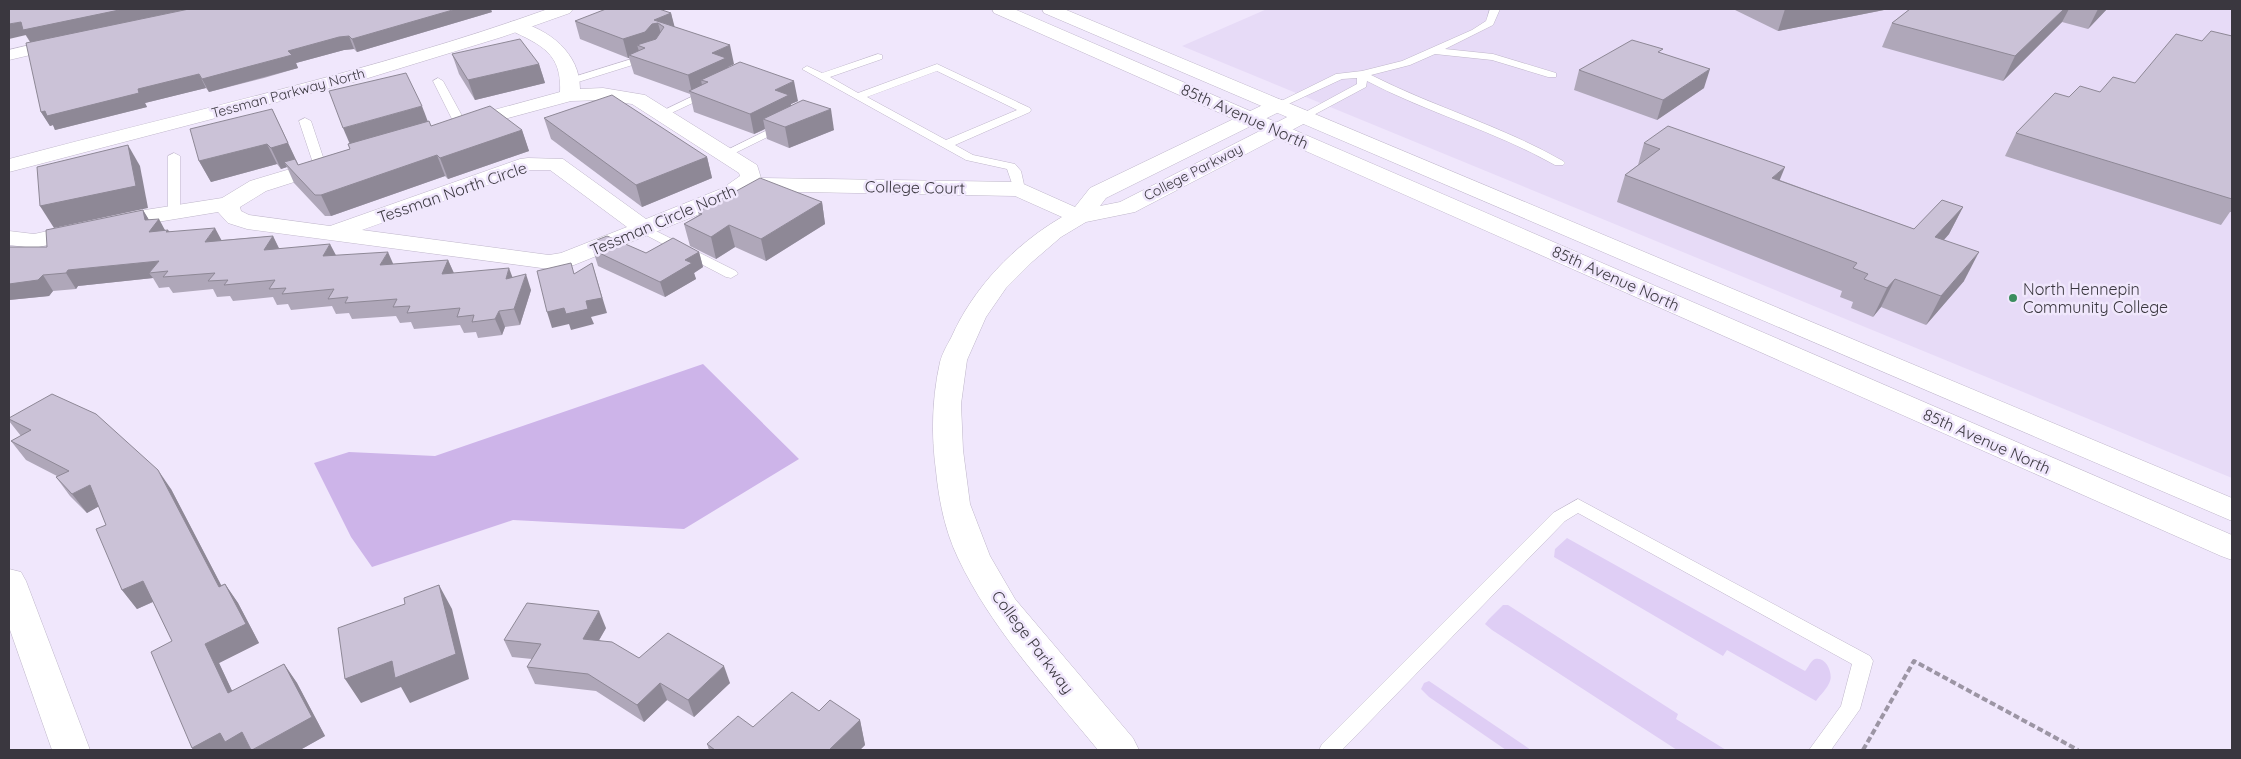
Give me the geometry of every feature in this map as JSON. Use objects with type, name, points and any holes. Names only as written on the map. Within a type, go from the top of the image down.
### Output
[{"type":"street","name":"Tessman Parkway North","points":[[9,166],[120,135],[251,105],[364,73],[516,26],[564,9]]},
{"type":"street","name":"85th Avenue North","points":[[1000,9],[2232,548]]},
{"type":"street","name":"85th Avenue North","points":[[1050,9],[2232,510]]},
{"type":"street","points":[[516,26],[545,40],[558,50],[567,63],[570,88]]},
{"type":"street","points":[[9,55],[75,39]]},
{"type":"street","name":"Tessman Circle North","points":[[228,204],[228,212],[233,218],[247,222],[549,262],[566,260],[731,193],[745,184],[751,177],[749,170],[638,99],[570,88],[452,128]]},
{"type":"street","name":"College Parkway","points":[[1079,217],[1098,193],[1278,105]]},
{"type":"street","name":"College Parkway","points":[[1120,750],[1021,631],[1004,608],[974,557],[955,504],[948,450],[947,404],[954,360],[973,317],[998,283],[1052,232],[1079,217],[1126,207],[1275,129],[1304,116]]},
{"type":"street","points":[[9,238],[34,241],[228,204],[258,186],[348,158]]},
{"type":"street","name":"Tessman North Circle","points":[[331,234],[528,164],[555,164],[644,229]]},
{"type":"street","name":"College Court","points":[[745,184],[1020,189],[1079,217]]},
{"type":"street","points":[[1578,262],[1638,300],[2232,564]]},
{"type":"street","points":[[9,581],[71,750]]},
{"type":"lane","points":[[1278,105],[1340,76],[1362,74],[1406,63],[1435,51],[1490,23],[1495,9]]},
{"type":"lane","points":[[570,88],[654,55],[660,50]]},
{"type":"lane","points":[[1435,51],[1493,57],[1552,75]]},
{"type":"lane","points":[[821,77],[878,57]]},
{"type":"lane","points":[[857,97],[937,67],[1026,110],[945,145]]},
{"type":"lane","points":[[807,69],[970,158],[1011,166],[1015,171],[1020,189]]},
{"type":"lane","points":[[1304,116],[1362,84],[1362,74]]},
{"type":"lane","points":[[1362,74],[1390,89],[1533,146],[1560,163]]},
{"type":"lane","points":[[438,81],[452,128]]},
{"type":"lane","points":[[661,114],[722,86]]},
{"type":"lane","points":[[725,154],[795,119]]},
{"type":"lane","points":[[305,121],[320,166]]},
{"type":"lane","points":[[174,156],[174,213]]},
{"type":"lane","points":[[644,229],[731,274]]},
{"type":"lane","points":[[1329,750],[1559,517],[1578,505],[1863,661],[1850,709],[1819,750]]},
{"type":"path","points":[[1863,750],[1914,661],[2078,750]]},
{"type":"shaded area","name":"North Hennepin Community College","points":[[1267,9],[2232,9],[2232,478],[1182,46]]},
{"type":"shaded area","points":[[703,364],[799,459],[684,529],[513,520],[372,567],[351,537],[314,463],[349,452],[435,456]]},
{"type":"shaded area","points":[[1567,538],[1805,671],[1815,659],[1822,660],[1828,666],[1831,678],[1828,686],[1816,701],[1727,650],[1723,656],[1554,557],[1555,549]]},
{"type":"shaded area","points":[[1503,605],[1508,605],[1678,714],[1676,719],[1726,750],[1677,750],[1492,630],[1485,624]]},
{"type":"shaded area","points":[[1429,681],[1531,750],[1506,750],[1429,697],[1421,689],[1424,683]]},
{"type":"building","points":[[9,9],[124,9],[23,30],[21,22],[9,24]]},
{"type":"building","points":[[189,9],[456,9],[352,39],[349,36],[339,37],[288,51],[292,55],[202,79],[199,74],[138,89],[139,93],[47,116],[45,111],[41,112],[26,43]]},
{"type":"building","points":[[606,9],[659,9],[671,13],[654,20],[730,45],[712,53],[726,58],[688,75],[629,55],[645,48],[637,45],[656,39],[664,27],[658,23],[652,24],[645,32],[623,39],[575,21]]},
{"type":"building","points":[[1910,9],[2064,9],[2015,56],[1892,23]]},
{"type":"building","points":[[2211,31],[2232,36],[2232,199],[2016,133],[2055,93],[2069,97],[2080,86],[2100,92],[2113,77],[2135,83],[2176,34],[2202,41]]},
{"type":"building","points":[[520,39],[539,64],[468,80],[452,54]]},
{"type":"building","points":[[1632,40],[1663,49],[1658,52],[1710,69],[1663,100],[1579,70]]},
{"type":"building","points":[[740,62],[794,81],[775,90],[789,95],[750,114],[689,91],[708,82],[701,80]]},
{"type":"building","points":[[406,73],[422,106],[343,128],[329,91]]},
{"type":"building","points":[[612,95],[707,157],[636,185],[544,118]]},
{"type":"building","points":[[803,100],[831,109],[785,127],[763,119]]},
{"type":"building","points":[[490,106],[522,130],[440,158],[437,155],[321,195],[315,195],[284,162],[295,159],[298,165],[350,149],[348,144],[429,121],[431,126]]},
{"type":"building","points":[[272,109],[288,143],[271,148],[267,144],[199,161],[190,129]]},
{"type":"building","points":[[1668,126],[1785,167],[1772,178],[1914,229],[1942,200],[1963,207],[1935,237],[1979,252],[1941,296],[1895,279],[1887,288],[1864,279],[1868,274],[1853,268],[1857,263],[1625,175],[1660,149],[1644,143]]},
{"type":"building","points":[[128,145],[136,186],[40,206],[37,167]]},
{"type":"building","points":[[760,178],[822,202],[761,239],[729,225],[711,237],[684,224],[702,214],[698,212]]},
{"type":"building","points":[[143,210],[145,220],[159,219],[149,232],[215,228],[205,242],[273,236],[264,250],[330,244],[323,256],[388,252],[380,265],[448,260],[442,274],[509,268],[506,279],[526,274],[514,309],[499,311],[495,319],[472,322],[474,315],[457,317],[460,308],[407,313],[410,306],[393,307],[397,299],[345,303],[348,297],[328,299],[334,289],[282,294],[286,288],[269,289],[275,280],[224,285],[228,280],[208,281],[215,273],[163,277],[168,271],[149,273],[159,261],[68,270],[66,273],[43,275],[38,280],[9,284],[9,247],[47,247],[46,230]]},
{"type":"building","points":[[607,236],[646,253],[673,238],[699,252],[685,260],[692,263],[660,282],[593,250],[597,240]]},
{"type":"building","points":[[571,263],[574,274],[592,263],[602,298],[586,301],[588,309],[566,314],[564,308],[547,312],[537,271]]},
{"type":"building","points":[[52,394],[96,414],[158,470],[219,587],[225,584],[246,624],[205,644],[228,693],[284,664],[312,717],[252,750],[242,732],[225,742],[220,733],[192,748],[151,652],[172,641],[143,581],[122,590],[96,529],[106,525],[90,485],[72,494],[56,477],[69,471],[11,441],[31,430],[9,418]]},
{"type":"building","points":[[439,585],[456,654],[395,678],[392,661],[345,679],[338,628],[405,604],[404,598]]},
{"type":"building","points":[[527,603],[599,611],[583,639],[612,642],[639,658],[668,633],[724,666],[688,700],[660,683],[637,705],[588,674],[527,667],[541,644],[504,640]]},
{"type":"building","points":[[792,692],[819,711],[830,700],[860,720],[829,750],[715,750],[707,744],[738,716],[753,727]]},
{"type":"place","name":"North Hennepin Community College","points":[[2013,298]]}]
